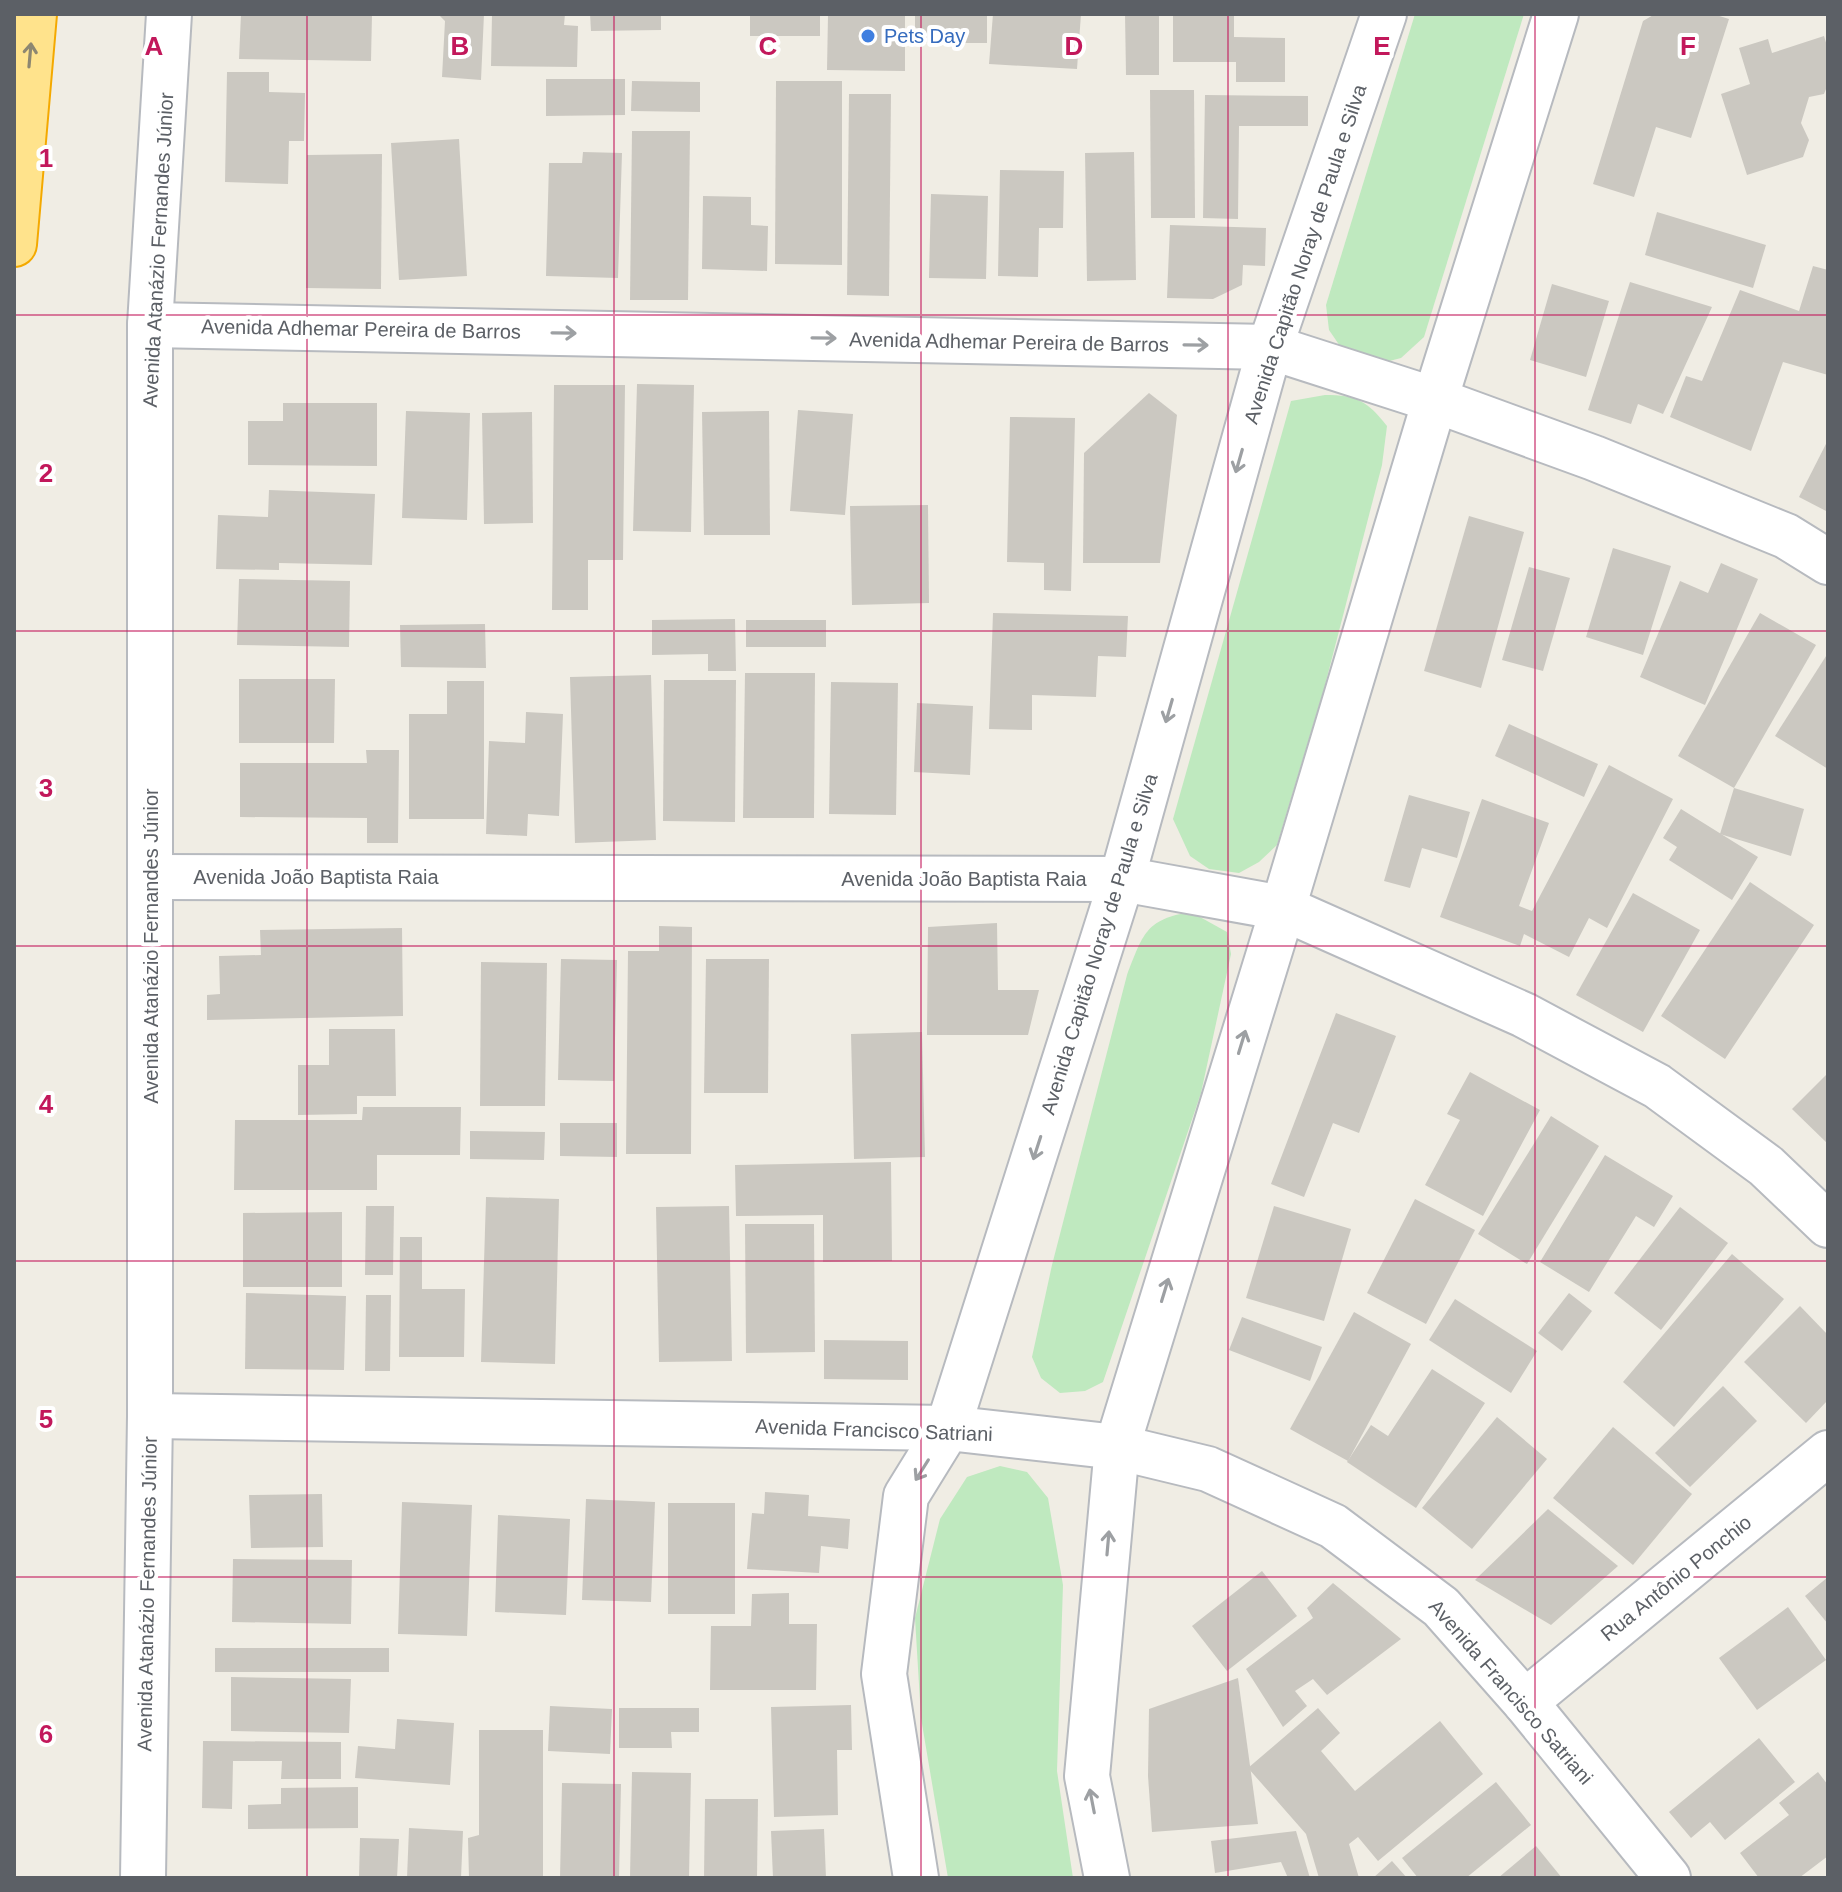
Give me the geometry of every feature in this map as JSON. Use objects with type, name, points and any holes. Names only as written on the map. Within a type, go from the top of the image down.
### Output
[{"type":"highway","points":[[14,244],[34,14]]},
{"type":"street","name":"Avenida Atanázio Fernandes Júnior","points":[[143,1878],[150,1416],[150,325],[169,14]]},
{"type":"street","name":"Avenida Capitão Noray de Paula e Silva","points":[[916,1878],[884,1674],[906,1496],[948,1428],[1122,879],[1270,347],[1384,14]]},
{"type":"street","points":[[1107,1878],[1087,1776],[1117,1447],[1435,400],[1556,14]]},
{"type":"street","name":"Avenida Adhemar Pereira de Barros","points":[[150,325],[1270,347],[1435,400],[1594,458],[1786,536],[1828,562]]},
{"type":"street","name":"Avenida João Baptista Raia","points":[[151,877],[1122,879],[1283,908],[1524,1015],[1657,1086],[1766,1166],[1828,1225]]},
{"type":"street","name":"Avenida Francisco Satriani","points":[[150,1416],[948,1428],[1117,1447],[1208,1469],[1333,1526],[1441,1607],[1525,1702],[1668,1878]]},
{"type":"street","name":"Rua Antônio Ponchio","points":[[1525,1702],[1828,1453]]},
{"type":"green space","points":[[1415,14],[1524,14],[1424,337],[1401,358],[1378,364],[1342,349],[1329,330],[1326,305]]},
{"type":"green space","points":[[1325,395],[1360,401],[1387,426],[1382,465],[1324,689],[1277,845],[1259,862],[1239,873],[1209,869],[1190,856],[1173,819],[1291,401]]},
{"type":"green space","points":[[1191,912],[1227,932],[1231,954],[1201,1093],[1103,1382],[1085,1391],[1060,1393],[1041,1378],[1032,1357],[1052,1265],[1127,975],[1142,939],[1155,924]]},
{"type":"green space","points":[[1000,1466],[1027,1472],[1048,1498],[1063,1585],[1057,1771],[1073,1878],[948,1878],[921,1718],[915,1618],[940,1519],[967,1477]]},
{"type":"building","points":[[241,14],[372,14],[371,61],[239,59]]},
{"type":"building","points":[[438,14],[484,14],[481,80],[442,77],[445,21]]},
{"type":"building","points":[[492,14],[565,14],[564,25],[578,26],[577,67],[491,66]]},
{"type":"building","points":[[590,14],[661,14],[661,30],[591,31]]},
{"type":"building","points":[[750,14],[820,14],[820,36],[750,36]]},
{"type":"building","points":[[915,14],[987,14],[987,43],[915,43]]},
{"type":"building","points":[[993,14],[1081,14],[1077,69],[989,64]]},
{"type":"building","points":[[1125,14],[1159,14],[1159,75],[1126,75]]},
{"type":"building","points":[[1173,14],[1234,14],[1234,37],[1285,38],[1285,82],[1236,82],[1236,62],[1173,62]]},
{"type":"building","points":[[1655,14],[1713,14],[1729,19],[1691,138],[1656,127],[1634,197],[1593,184],[1643,21]]},
{"type":"building","points":[[828,15],[905,16],[905,71],[827,70]]},
{"type":"building","points":[[1824,36],[1828,49],[1828,84],[1824,94],[1809,97],[1801,123],[1809,140],[1803,157],[1747,175],[1721,94],[1750,84],[1739,48],[1768,39],[1772,53]]},
{"type":"building","points":[[227,72],[269,72],[269,92],[305,93],[304,141],[289,141],[288,184],[225,182]]},
{"type":"building","points":[[546,79],[625,79],[625,115],[546,116]]},
{"type":"building","points":[[632,81],[700,82],[700,112],[631,111]]},
{"type":"building","points":[[776,81],[842,81],[842,265],[775,264]]},
{"type":"building","points":[[1150,90],[1194,90],[1195,218],[1151,218]]},
{"type":"building","points":[[849,94],[891,94],[889,296],[847,295]]},
{"type":"building","points":[[1205,95],[1308,96],[1308,126],[1239,126],[1238,219],[1203,218]]},
{"type":"building","points":[[632,131],[690,131],[688,300],[630,300]]},
{"type":"building","points":[[459,139],[467,276],[399,280],[391,143]]},
{"type":"building","points":[[583,152],[622,153],[618,278],[546,276],[549,163],[582,163]]},
{"type":"building","points":[[1134,152],[1136,280],[1087,281],[1085,153]]},
{"type":"building","points":[[382,154],[381,289],[306,288],[307,155]]},
{"type":"building","points":[[1000,170],[1064,171],[1063,228],[1039,228],[1038,277],[998,276]]},
{"type":"building","points":[[931,194],[988,196],[986,279],[929,278]]},
{"type":"building","points":[[703,196],[751,197],[751,225],[768,226],[767,271],[702,269]]},
{"type":"building","points":[[1657,212],[1766,245],[1753,288],[1645,255]]},
{"type":"building","points":[[1170,225],[1266,228],[1265,266],[1243,265],[1242,285],[1213,299],[1167,298]]},
{"type":"building","points":[[1813,266],[1828,270],[1828,375],[1783,362],[1751,451],[1670,417],[1686,376],[1702,381],[1740,290],[1799,311]]},
{"type":"building","points":[[1630,282],[1712,307],[1663,414],[1638,404],[1631,424],[1588,410]]},
{"type":"building","points":[[1552,284],[1609,301],[1586,377],[1530,360]]},
{"type":"building","points":[[637,384],[694,385],[691,532],[633,531]]},
{"type":"building","points":[[554,385],[625,385],[623,560],[588,560],[588,610],[552,610]]},
{"type":"building","points":[[1149,393],[1177,415],[1160,563],[1083,563],[1084,453]]},
{"type":"building","points":[[283,403],[377,403],[377,466],[248,465],[248,421],[283,421]]},
{"type":"building","points":[[798,410],[853,414],[845,515],[790,511]]},
{"type":"building","points":[[406,411],[470,413],[467,520],[402,518]]},
{"type":"building","points":[[769,411],[770,535],[704,535],[702,412]]},
{"type":"building","points":[[532,412],[533,523],[484,524],[482,413]]},
{"type":"building","points":[[1010,417],[1075,418],[1071,591],[1044,590],[1044,563],[1007,562]]},
{"type":"building","points":[[1828,440],[1828,512],[1799,497]]},
{"type":"building","points":[[269,490],[375,494],[372,565],[279,563],[279,570],[216,569],[218,515],[268,517]]},
{"type":"building","points":[[928,505],[929,603],[852,605],[850,506]]},
{"type":"building","points":[[1469,516],[1524,532],[1481,688],[1424,671]]},
{"type":"building","points":[[1613,548],[1671,566],[1643,655],[1586,637]]},
{"type":"building","points":[[1721,563],[1758,579],[1705,705],[1640,677],[1680,581],[1708,593]]},
{"type":"building","points":[[1529,567],[1570,578],[1543,671],[1502,660]]},
{"type":"building","points":[[239,579],[350,581],[349,647],[237,645]]},
{"type":"building","points":[[993,613],[1128,616],[1126,657],[1098,656],[1096,697],[1032,695],[1032,730],[989,729]]},
{"type":"building","points":[[1760,613],[1816,645],[1734,788],[1678,756]]},
{"type":"building","points":[[735,619],[736,671],[708,671],[708,654],[652,655],[652,620]]},
{"type":"building","points":[[746,620],[826,620],[826,647],[746,647]]},
{"type":"building","points":[[485,624],[486,668],[401,667],[400,625]]},
{"type":"building","points":[[1828,653],[1828,769],[1775,736]]},
{"type":"building","points":[[745,673],[815,673],[814,818],[743,818]]},
{"type":"building","points":[[651,675],[656,840],[575,843],[570,677]]},
{"type":"building","points":[[239,679],[335,679],[334,743],[239,743]]},
{"type":"building","points":[[664,680],[736,680],[735,822],[663,821]]},
{"type":"building","points":[[447,681],[484,681],[484,819],[409,819],[409,714],[447,714]]},
{"type":"building","points":[[831,682],[898,683],[896,815],[829,814]]},
{"type":"building","points":[[917,703],[973,706],[970,775],[914,772]]},
{"type":"building","points":[[526,712],[563,714],[559,816],[528,814],[527,836],[486,834],[489,741],[525,743]]},
{"type":"building","points":[[1509,724],[1598,764],[1584,797],[1495,756]]},
{"type":"building","points":[[366,750],[399,750],[398,843],[367,843],[367,818],[240,817],[240,763],[367,763]]},
{"type":"building","points":[[1609,765],[1673,799],[1607,928],[1589,918],[1569,957],[1524,934],[1520,946],[1440,917],[1482,799],[1549,823],[1519,906],[1532,911]]},
{"type":"building","points":[[1734,788],[1804,809],[1791,856],[1720,834]]},
{"type":"building","points":[[1409,795],[1470,812],[1457,858],[1422,848],[1410,888],[1384,881]]},
{"type":"building","points":[[1681,809],[1758,857],[1732,900],[1669,860],[1677,847],[1663,838]]},
{"type":"building","points":[[1750,882],[1814,925],[1725,1059],[1661,1016]]},
{"type":"building","points":[[1633,893],[1700,930],[1643,1032],[1576,995]]},
{"type":"building","points":[[997,923],[998,990],[1039,990],[1028,1035],[927,1035],[928,927]]},
{"type":"building","points":[[659,926],[692,927],[691,1154],[626,1154],[628,951],[659,951]]},
{"type":"building","points":[[402,928],[403,1016],[207,1020],[207,995],[220,994],[219,956],[261,955],[260,930]]},
{"type":"building","points":[[561,959],[617,960],[614,1081],[558,1080]]},
{"type":"building","points":[[706,959],[769,959],[768,1093],[704,1093]]},
{"type":"building","points":[[481,962],[547,963],[545,1106],[480,1106]]},
{"type":"building","points":[[1336,1013],[1396,1036],[1359,1133],[1333,1123],[1304,1197],[1271,1184]]},
{"type":"building","points":[[329,1029],[395,1029],[396,1096],[357,1096],[357,1114],[298,1115],[298,1065],[329,1065]]},
{"type":"building","points":[[922,1032],[925,1157],[854,1159],[851,1034]]},
{"type":"building","points":[[1470,1072],[1540,1110],[1483,1216],[1425,1185],[1460,1120],[1447,1114]]},
{"type":"building","points":[[1828,1073],[1828,1144],[1792,1109]]},
{"type":"building","points":[[363,1107],[461,1107],[460,1155],[377,1155],[377,1190],[234,1190],[235,1120],[362,1120]]},
{"type":"building","points":[[1551,1116],[1599,1146],[1527,1264],[1478,1234]]},
{"type":"building","points":[[560,1123],[617,1123],[617,1157],[560,1156]]},
{"type":"building","points":[[470,1131],[545,1132],[544,1160],[470,1159]]},
{"type":"building","points":[[1605,1155],[1673,1196],[1654,1227],[1636,1216],[1589,1292],[1540,1262]]},
{"type":"building","points":[[891,1162],[892,1261],[823,1262],[823,1215],[736,1216],[735,1165]]},
{"type":"building","points":[[486,1197],[559,1199],[555,1364],[481,1362]]},
{"type":"building","points":[[1415,1199],[1475,1230],[1426,1324],[1367,1293]]},
{"type":"building","points":[[366,1206],[394,1206],[393,1275],[365,1275]]},
{"type":"building","points":[[729,1206],[732,1361],[659,1362],[656,1207]]},
{"type":"building","points":[[1274,1206],[1351,1229],[1324,1321],[1246,1298]]},
{"type":"building","points":[[1680,1207],[1728,1243],[1661,1330],[1614,1293]]},
{"type":"building","points":[[342,1212],[342,1287],[243,1287],[243,1213]]},
{"type":"building","points":[[745,1224],[814,1224],[815,1352],[746,1353]]},
{"type":"building","points":[[400,1237],[422,1237],[422,1289],[465,1289],[464,1357],[399,1357]]},
{"type":"building","points":[[1732,1254],[1784,1299],[1674,1427],[1623,1382]]},
{"type":"building","points":[[246,1293],[346,1296],[344,1370],[245,1369]]},
{"type":"building","points":[[1569,1293],[1592,1311],[1562,1351],[1538,1333]]},
{"type":"building","points":[[366,1295],[391,1295],[390,1371],[365,1371]]},
{"type":"building","points":[[1455,1299],[1537,1351],[1511,1393],[1429,1340]]},
{"type":"building","points":[[1800,1306],[1828,1335],[1828,1400],[1806,1423],[1744,1362]]},
{"type":"building","points":[[1354,1312],[1411,1344],[1348,1461],[1290,1429]]},
{"type":"building","points":[[1242,1317],[1322,1347],[1310,1381],[1229,1350]]},
{"type":"building","points":[[824,1340],[908,1341],[908,1380],[824,1379]]},
{"type":"building","points":[[1432,1369],[1485,1403],[1416,1508],[1347,1462],[1371,1425],[1388,1436]]},
{"type":"building","points":[[1723,1386],[1757,1421],[1690,1487],[1655,1453]]},
{"type":"building","points":[[1497,1417],[1547,1459],[1472,1549],[1422,1508]]},
{"type":"building","points":[[1613,1427],[1692,1494],[1633,1565],[1553,1498]]},
{"type":"building","points":[[765,1492],[809,1495],[808,1516],[850,1519],[848,1549],[821,1546],[819,1573],[747,1569],[752,1513],[764,1514]]},
{"type":"building","points":[[322,1494],[323,1547],[251,1548],[249,1495]]},
{"type":"building","points":[[586,1499],[655,1502],[651,1602],[582,1600]]},
{"type":"building","points":[[402,1502],[472,1505],[467,1636],[398,1634]]},
{"type":"building","points":[[668,1503],[735,1503],[735,1614],[668,1614]]},
{"type":"building","points":[[1548,1509],[1618,1566],[1551,1625],[1475,1580]]},
{"type":"building","points":[[498,1515],[570,1519],[566,1615],[495,1612]]},
{"type":"building","points":[[233,1559],[352,1560],[351,1624],[232,1622]]},
{"type":"building","points":[[1262,1571],[1297,1616],[1227,1671],[1192,1626]]},
{"type":"building","points":[[1828,1577],[1828,1624],[1805,1596]]},
{"type":"building","points":[[1333,1583],[1401,1639],[1327,1695],[1313,1679],[1295,1691],[1307,1706],[1283,1727],[1246,1669],[1313,1618],[1307,1608]]},
{"type":"building","points":[[789,1593],[789,1624],[817,1624],[816,1690],[710,1690],[711,1626],[751,1626],[752,1594]]},
{"type":"building","points":[[1788,1607],[1826,1660],[1757,1710],[1719,1658]]},
{"type":"building","points":[[215,1648],[389,1648],[389,1672],[215,1672]]},
{"type":"building","points":[[231,1677],[351,1679],[349,1733],[231,1731]]},
{"type":"building","points":[[1238,1678],[1258,1824],[1152,1832],[1148,1776],[1149,1709]]},
{"type":"building","points":[[851,1705],[852,1750],[837,1750],[838,1815],[774,1817],[771,1707]]},
{"type":"building","points":[[550,1706],[612,1709],[610,1754],[548,1751]]},
{"type":"building","points":[[619,1708],[699,1708],[699,1732],[671,1732],[672,1748],[619,1748]]},
{"type":"building","points":[[1318,1708],[1340,1733],[1321,1751],[1355,1791],[1440,1721],[1483,1774],[1378,1861],[1358,1837],[1349,1844],[1359,1878],[1319,1878],[1306,1834],[1248,1768]]},
{"type":"building","points":[[397,1719],[454,1723],[450,1785],[355,1778],[358,1746],[395,1749]]},
{"type":"building","points":[[479,1730],[543,1730],[543,1878],[469,1878],[468,1838],[479,1835]]},
{"type":"building","points":[[1759,1738],[1795,1782],[1725,1840],[1710,1822],[1691,1838],[1669,1812]]},
{"type":"building","points":[[203,1741],[341,1742],[341,1779],[281,1779],[282,1761],[233,1761],[232,1809],[202,1808]]},
{"type":"building","points":[[632,1772],[691,1773],[689,1878],[630,1878]]},
{"type":"building","points":[[1818,1772],[1828,1785],[1828,1856],[1799,1878],[1759,1878],[1740,1853],[1789,1815],[1779,1803]]},
{"type":"building","points":[[1496,1782],[1531,1825],[1466,1878],[1418,1878],[1402,1858]]},
{"type":"building","points":[[562,1783],[621,1784],[619,1878],[560,1878]]},
{"type":"building","points":[[358,1787],[358,1828],[248,1829],[248,1805],[281,1804],[281,1788]]},
{"type":"building","points":[[705,1799],[758,1799],[757,1878],[704,1878]]},
{"type":"building","points":[[409,1828],[463,1831],[461,1878],[407,1878]]},
{"type":"building","points":[[824,1829],[826,1878],[773,1878],[771,1831]]},
{"type":"building","points":[[1296,1831],[1310,1878],[1288,1878],[1281,1862],[1215,1873],[1211,1841]]},
{"type":"building","points":[[360,1838],[399,1839],[397,1878],[359,1878]]},
{"type":"building","points":[[1536,1846],[1562,1878],[1498,1878]]},
{"type":"building","points":[[1392,1861],[1407,1878],[1373,1878]]},
{"type":"place","name":"Pets Day","points":[[868,36]]}]
